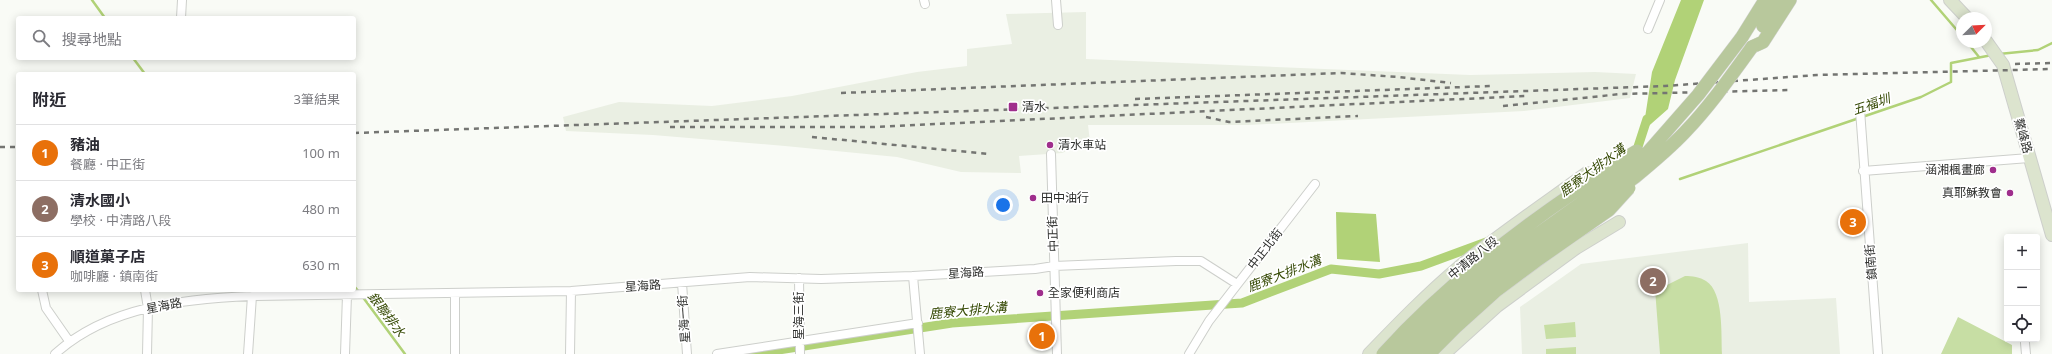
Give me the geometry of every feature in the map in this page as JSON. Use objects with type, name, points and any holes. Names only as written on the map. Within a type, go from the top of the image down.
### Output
[{"type":"main road","points":[[1742,37],[1755,0]]},
{"type":"main road","points":[[1398,354],[1441,311],[1488,269],[1608,184],[1648,152],[1656,141],[1698,95],[1742,37],[1765,0]]},
{"type":"main road","points":[[1413,354],[1448,319],[1508,269],[1634,177],[1684,133],[1709,104],[1752,47],[1778,0]]},
{"type":"main road","points":[[1752,47],[1762,42],[1790,0]]},
{"type":"main road","points":[[1383,354],[1431,306],[1540,216],[1634,153],[1656,141]]},
{"type":"main road","points":[[1429,354],[1497,290],[1609,210],[1652,162]]},
{"type":"street","points":[[180,16],[182,0]]},
{"type":"street","points":[[1056,0],[1058,25]]},
{"type":"street","points":[[1648,30],[1660,0]]},
{"type":"street","points":[[1950,0],[1961,12]]},
{"type":"street","name":"鰲峰路","points":[[1991,48],[2003,64],[2052,235]]},
{"type":"street","name":"鎮南街","points":[[1860,111],[1863,171],[1878,354]]},
{"type":"street","name":"中正街","points":[[1051,154],[1057,354]]},
{"type":"street","points":[[1863,171],[2029,158]]},
{"type":"street","points":[[1444,354],[1497,306],[1576,248],[1619,222],[1587,174]]},
{"type":"street","name":"中清路八段","points":[[1369,354],[1420,302],[1459,268],[1516,224],[1587,174]]},
{"type":"street","name":"中正北街","points":[[1189,354],[1209,321],[1315,184]]},
{"type":"street","name":"星海路","points":[[55,354],[69,341],[106,320],[148,308],[206,298],[571,291],[750,277],[799,278],[913,276],[1035,269],[1054,266],[1176,261],[1201,262],[1237,284]]},
{"type":"street","points":[[913,276],[920,354]]},
{"type":"street","name":"星海三街","points":[[799,278],[800,354]]},
{"type":"street","name":"星海一街","points":[[682,283],[687,354]]},
{"type":"street","points":[[570,354],[571,291]]},
{"type":"street","points":[[42,292],[46,308],[69,341]]},
{"type":"street","points":[[145,292],[148,308],[147,354]]},
{"type":"street","points":[[455,294],[456,354]]},
{"type":"street","points":[[345,354],[347,295]]},
{"type":"street","points":[[248,354],[252,296]]},
{"type":"street","points":[[717,354],[918,323]]},
{"type":"street","points":[[2025,343],[2026,354]]},
{"type":"shaded area","points":[[1681,0],[1704,0],[1675,80],[1668,109],[1643,131],[1652,72]]},
{"type":"shaded area","points":[[1086,12],[1086,59],[1470,75],[1595,72],[1636,74],[1630,98],[1524,111],[1248,125],[1088,125],[1090,142],[1062,153],[1019,156],[1021,173],[961,172],[897,157],[785,146],[653,135],[566,131],[563,117],[619,102],[712,106],[792,96],[917,72],[967,66],[967,49],[1012,44],[1006,14]]},
{"type":"shaded area","points":[[1336,212],[1376,214],[1380,262],[1337,259]]},
{"type":"shaded area","points":[[1748,243],[1749,302],[1836,298],[1840,354],[1522,354],[1520,307],[1581,264]]},
{"type":"shaded area","points":[[1663,274],[1665,286],[1685,276],[1706,281],[1712,287],[1719,304],[1722,354],[1660,354],[1654,276]]},
{"type":"shaded area","points":[[1958,317],[2012,345],[2012,354],[1941,354]]},
{"type":"shaded area","points":[[1575,322],[1576,337],[1546,339],[1544,325]]},
{"type":"shaded area","points":[[1576,347],[1576,354],[1546,354],[1546,349]]},
{"type":"waterway","name":"銀聯排水","points":[[92,0],[104,16]]},
{"type":"waterway","points":[[1931,0],[1956,29]]},
{"type":"waterway","name":"五福圳","points":[[1999,54],[2038,50],[2052,43]]},
{"type":"waterway","points":[[1972,48],[1979,57]]},
{"type":"waterway","name":"五福圳","points":[[1680,179],[1921,97],[1951,82],[1951,63],[1992,55]]},
{"type":"waterway","name":"銀聯排水","points":[[134,60],[144,72]]},
{"type":"waterway","name":"鹿寮大排水溝","points":[[1635,156],[1647,119]]},
{"type":"waterway","name":"鹿寮大排水溝","points":[[1534,224],[1546,220],[1570,203]]},
{"type":"waterway","name":"鹿寮大排水溝","points":[[753,354],[952,323],[1242,303],[1331,269],[1379,274],[1421,266],[1489,241]]},
{"type":"waterway","name":"銀聯排水","points":[[356,288],[359,292]]},
{"type":"waterway","name":"銀聯排水","points":[[362,296],[405,354]]},
{"type":"railway","points":[[2015,64],[2052,63]]},
{"type":"railway","points":[[356,133],[1665,86],[1817,75],[2052,69]]},
{"type":"railway","points":[[841,93],[1341,73],[1451,83]]},
{"type":"railway","points":[[1135,99],[1491,86]]},
{"type":"railway","points":[[1503,106],[1621,94],[1792,90]]},
{"type":"railway","points":[[670,127],[874,127],[1525,96]]},
{"type":"railway","points":[[1206,117],[1229,122],[1358,116]]},
{"type":"railway","points":[[812,137],[989,154]]},
{"type":"railway","points":[[0,147],[16,147]]},
{"type":"place","name":"清水","points":[[1013,107]]},
{"type":"place","name":"清水車站","points":[[1050,145]]},
{"type":"place","name":"涵湘楓畫廊","points":[[1993,170]]},
{"type":"place","name":"真耶穌教會","points":[[2010,193]]},
{"type":"place","name":"田中油行","points":[[1033,198]]},
{"type":"place","name":"順道菓子店","points":[[1853,222]]},
{"type":"place","name":"清水國小","points":[[1653,281]]},
{"type":"place","name":"全家便利商店","points":[[1040,293]]},
{"type":"place","name":"豬油","points":[[1042,336]]}]
